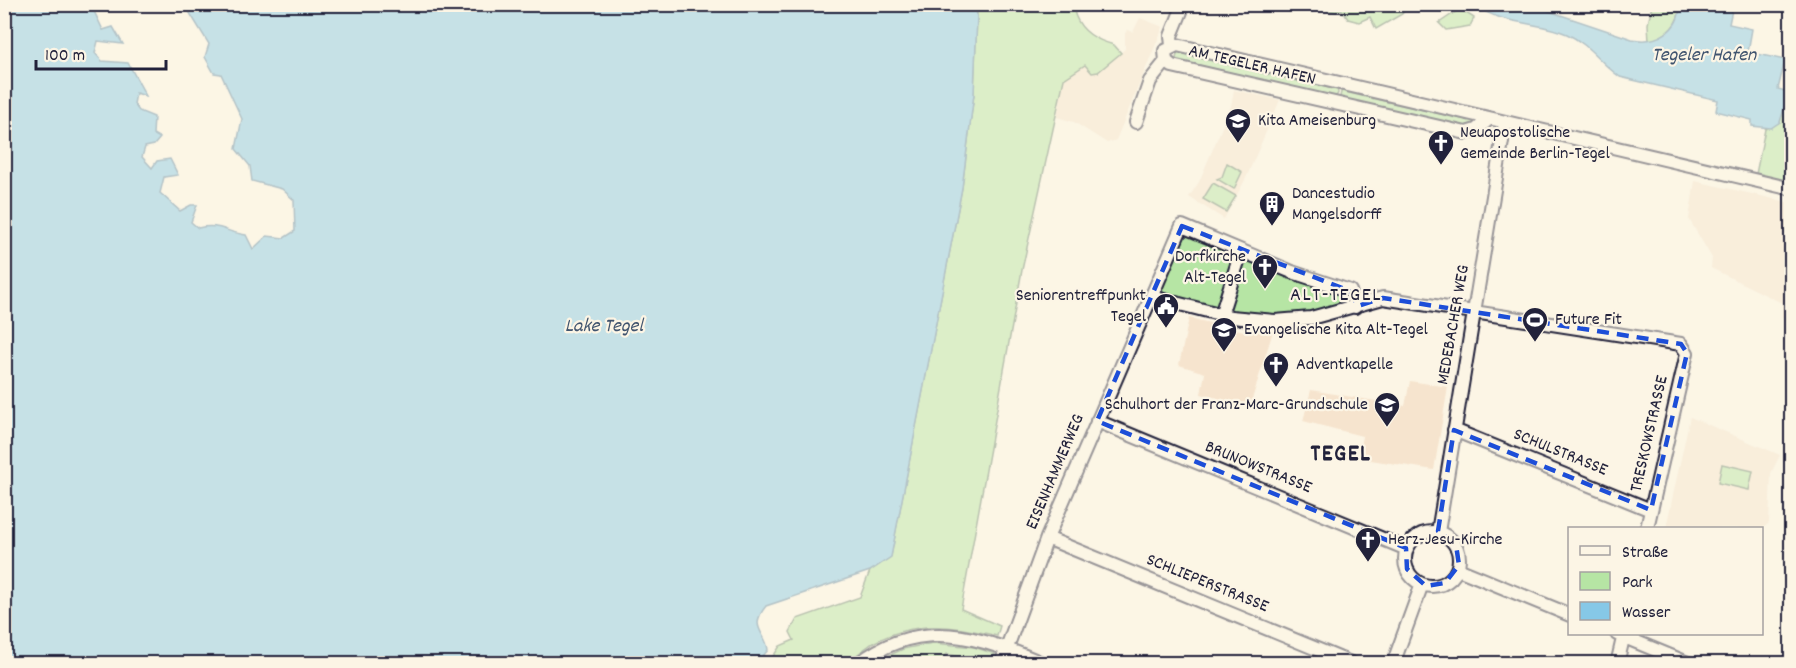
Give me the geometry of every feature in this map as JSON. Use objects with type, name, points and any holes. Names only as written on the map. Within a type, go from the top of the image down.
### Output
[{"type":"street","points":[[1172,46],[1171,36],[1184,4]]},
{"type":"street","name":"AM TEGELER HAFEN","points":[[1489,119],[1476,130],[1466,133],[1172,66],[1166,61],[1164,54],[1172,46],[1177,45],[1791,189]]},
{"type":"street","points":[[1136,122],[1150,81],[1166,61]]},
{"type":"street","name":"MEDEBACHER WEG","points":[[1438,532],[1505,123]]},
{"type":"street","points":[[1355,307],[1350,291],[1240,252],[1182,226],[1152,297],[1254,321],[1311,318],[1355,307],[1383,298],[1475,311]]},
{"type":"street","points":[[1221,315],[1240,252]]},
{"type":"street","name":"EISENHAMMERWEG","points":[[1001,663],[1047,538],[1152,297]]},
{"type":"street","name":"TRESKOWSTRASSE","points":[[1475,311],[1665,340],[1684,347],[1687,352],[1647,527]]},
{"type":"street","name":"BRUNOWSTRASSE","points":[[1097,421],[1407,549]]},
{"type":"street","name":"SCHULSTRASSE","points":[[1454,430],[1651,510]]},
{"type":"street","points":[[1438,532],[1448,536],[1456,544],[1460,560],[1458,570],[1445,583],[1435,586],[1422,584],[1407,570],[1407,549],[1419,535],[1438,532]]},
{"type":"street","name":"SCHLIEPERSTRASSE","points":[[1047,538],[1353,663]]},
{"type":"street","points":[[1458,570],[1568,615]]},
{"type":"street","points":[[1393,663],[1422,584]]},
{"type":"street","points":[[858,663],[897,642],[922,636],[953,634],[976,638],[1044,663]]},
{"type":"street","points":[[1617,663],[1621,635]]},
{"type":"street","points":[[1623,635],[1690,663]]},
{"type":"highlighted area","points":[[1182,226],[1350,291],[1358,306],[1383,298],[1681,344],[1687,353],[1651,510],[1454,430],[1438,531],[1456,545],[1459,565],[1445,583],[1426,586],[1407,569],[1406,548],[1097,421]]},
{"type":"shaded area","points":[[1140,18],[1163,27],[1116,140],[1107,143],[1074,122],[1057,117],[1064,79],[1085,65],[1098,72],[1125,49],[1125,33],[1128,30],[1133,32]]},
{"type":"shaded area","name":"Kita Ameisenburg","points":[[1234,90],[1280,100],[1246,178],[1224,219],[1189,197],[1199,182],[1231,106]]},
{"type":"shaded area","points":[[1695,181],[1791,203],[1791,327],[1786,318],[1782,318],[1782,303],[1711,268],[1712,258],[1689,219]]},
{"type":"shaded area","name":"Evangelische Kita Alt-Tegel","points":[[1189,318],[1244,331],[1271,328],[1273,331],[1250,406],[1201,394],[1205,373],[1179,365]]},
{"type":"shaded area","name":"Schulhort der Franz-Marc-Grundschule","points":[[1410,381],[1448,387],[1434,470],[1358,458],[1362,436],[1303,421],[1311,390],[1405,406]]},
{"type":"shaded area","points":[[1690,417],[1780,455],[1771,473],[1769,523],[1763,528],[1666,527]]},
{"type":"green space","points":[[1313,4],[1408,5],[1402,14],[1376,29],[1370,17],[1359,22],[1348,19],[1342,10],[1336,12],[1313,7]]},
{"type":"green space","points":[[975,5],[1071,5],[1079,23],[1087,32],[1097,39],[1114,45],[1121,53],[1098,72],[1092,73],[1085,65],[1064,79],[1022,270],[961,609],[1000,626],[997,636],[949,627],[919,628],[873,643],[842,663],[768,664],[780,646],[794,640],[790,632],[797,619],[860,597],[870,571],[891,556],[962,188],[974,94],[977,15]]},
{"type":"green space","points":[[1652,5],[1680,5],[1678,18],[1667,33],[1649,41],[1648,24]]},
{"type":"green space","points":[[1460,9],[1474,18],[1470,26],[1446,30],[1439,23]]},
{"type":"green space","points":[[1178,50],[1189,52],[1192,56],[1333,89],[1337,87],[1338,93],[1334,100],[1331,96],[1190,63],[1187,65],[1175,63]]},
{"type":"green space","points":[[1342,88],[1345,92],[1466,120],[1470,118],[1478,123],[1468,129],[1339,101]]},
{"type":"green space","points":[[1789,92],[1791,93],[1791,182],[1756,174],[1765,129],[1780,122]]},
{"type":"green space","points":[[1227,163],[1242,172],[1234,189],[1217,179],[1222,177]]},
{"type":"green space","points":[[1213,183],[1236,196],[1226,212],[1203,199]]},
{"type":"green space","points":[[1184,231],[1236,253],[1222,303],[1216,309],[1167,299],[1161,289]]},
{"type":"green space","points":[[1242,257],[1348,294],[1346,304],[1288,316],[1261,316],[1228,311]]},
{"type":"green space","points":[[1722,464],[1753,471],[1749,490],[1718,483]]},
{"type":"green space","points":[[933,643],[974,647],[995,654],[991,663],[947,654],[939,663],[873,663],[903,649]]},
{"type":"water","name":"Lake Tegel","points":[[4,5],[91,5],[103,30],[113,27],[123,44],[98,41],[95,53],[102,61],[128,63],[146,96],[136,93],[134,104],[139,111],[154,117],[153,134],[160,138],[154,145],[145,147],[142,157],[152,168],[157,161],[170,159],[178,175],[164,177],[160,193],[180,211],[191,205],[197,205],[191,222],[198,228],[217,227],[246,235],[253,249],[267,236],[284,238],[295,231],[294,200],[282,189],[252,181],[250,166],[236,149],[242,119],[221,74],[214,73],[205,57],[209,44],[185,5],[975,5],[977,15],[974,94],[962,188],[891,557],[870,571],[766,606],[758,620],[758,625],[768,650],[757,663],[5,663]]},
{"type":"water","name":"Tegeler Hafen","points":[[1475,5],[1531,5],[1641,40],[1658,37],[1671,29],[1679,14],[1680,5],[1733,5],[1729,24],[1752,29],[1748,52],[1785,60],[1778,89],[1789,92],[1780,122],[1771,128],[1752,126],[1752,120],[1716,111],[1718,100],[1620,77],[1582,43],[1567,34],[1507,20]]},
{"type":"place","name":"Kita Ameisenburg","points":[[1238,144]]},
{"type":"place","name":"Neuapostolische Gemeinde Berlin-Tegel","points":[[1441,166]]},
{"type":"place","name":"Dancestudio Mangelsdorff","points":[[1272,227]]},
{"type":"place","name":"Dorfkirche Alt-Tegel","points":[[1265,290]]},
{"type":"place","name":"Seniorentreffpunkt Tegel","points":[[1166,329]]},
{"type":"place","name":"Future Fit","points":[[1535,343]]},
{"type":"place","name":"Evangelische Kita Alt-Tegel","points":[[1224,353]]},
{"type":"place","name":"Adventkapelle","points":[[1276,388]]},
{"type":"place","name":"Schulhort der Franz-Marc-Grundschule","points":[[1387,428]]},
{"type":"place","name":"Herz-Jesu-Kirche","points":[[1368,563]]},
{"type":"district","name":"ALT-TEGEL","points":[[1336,296]]},
{"type":"district","name":"TEGEL","points":[[1341,455]]}]
